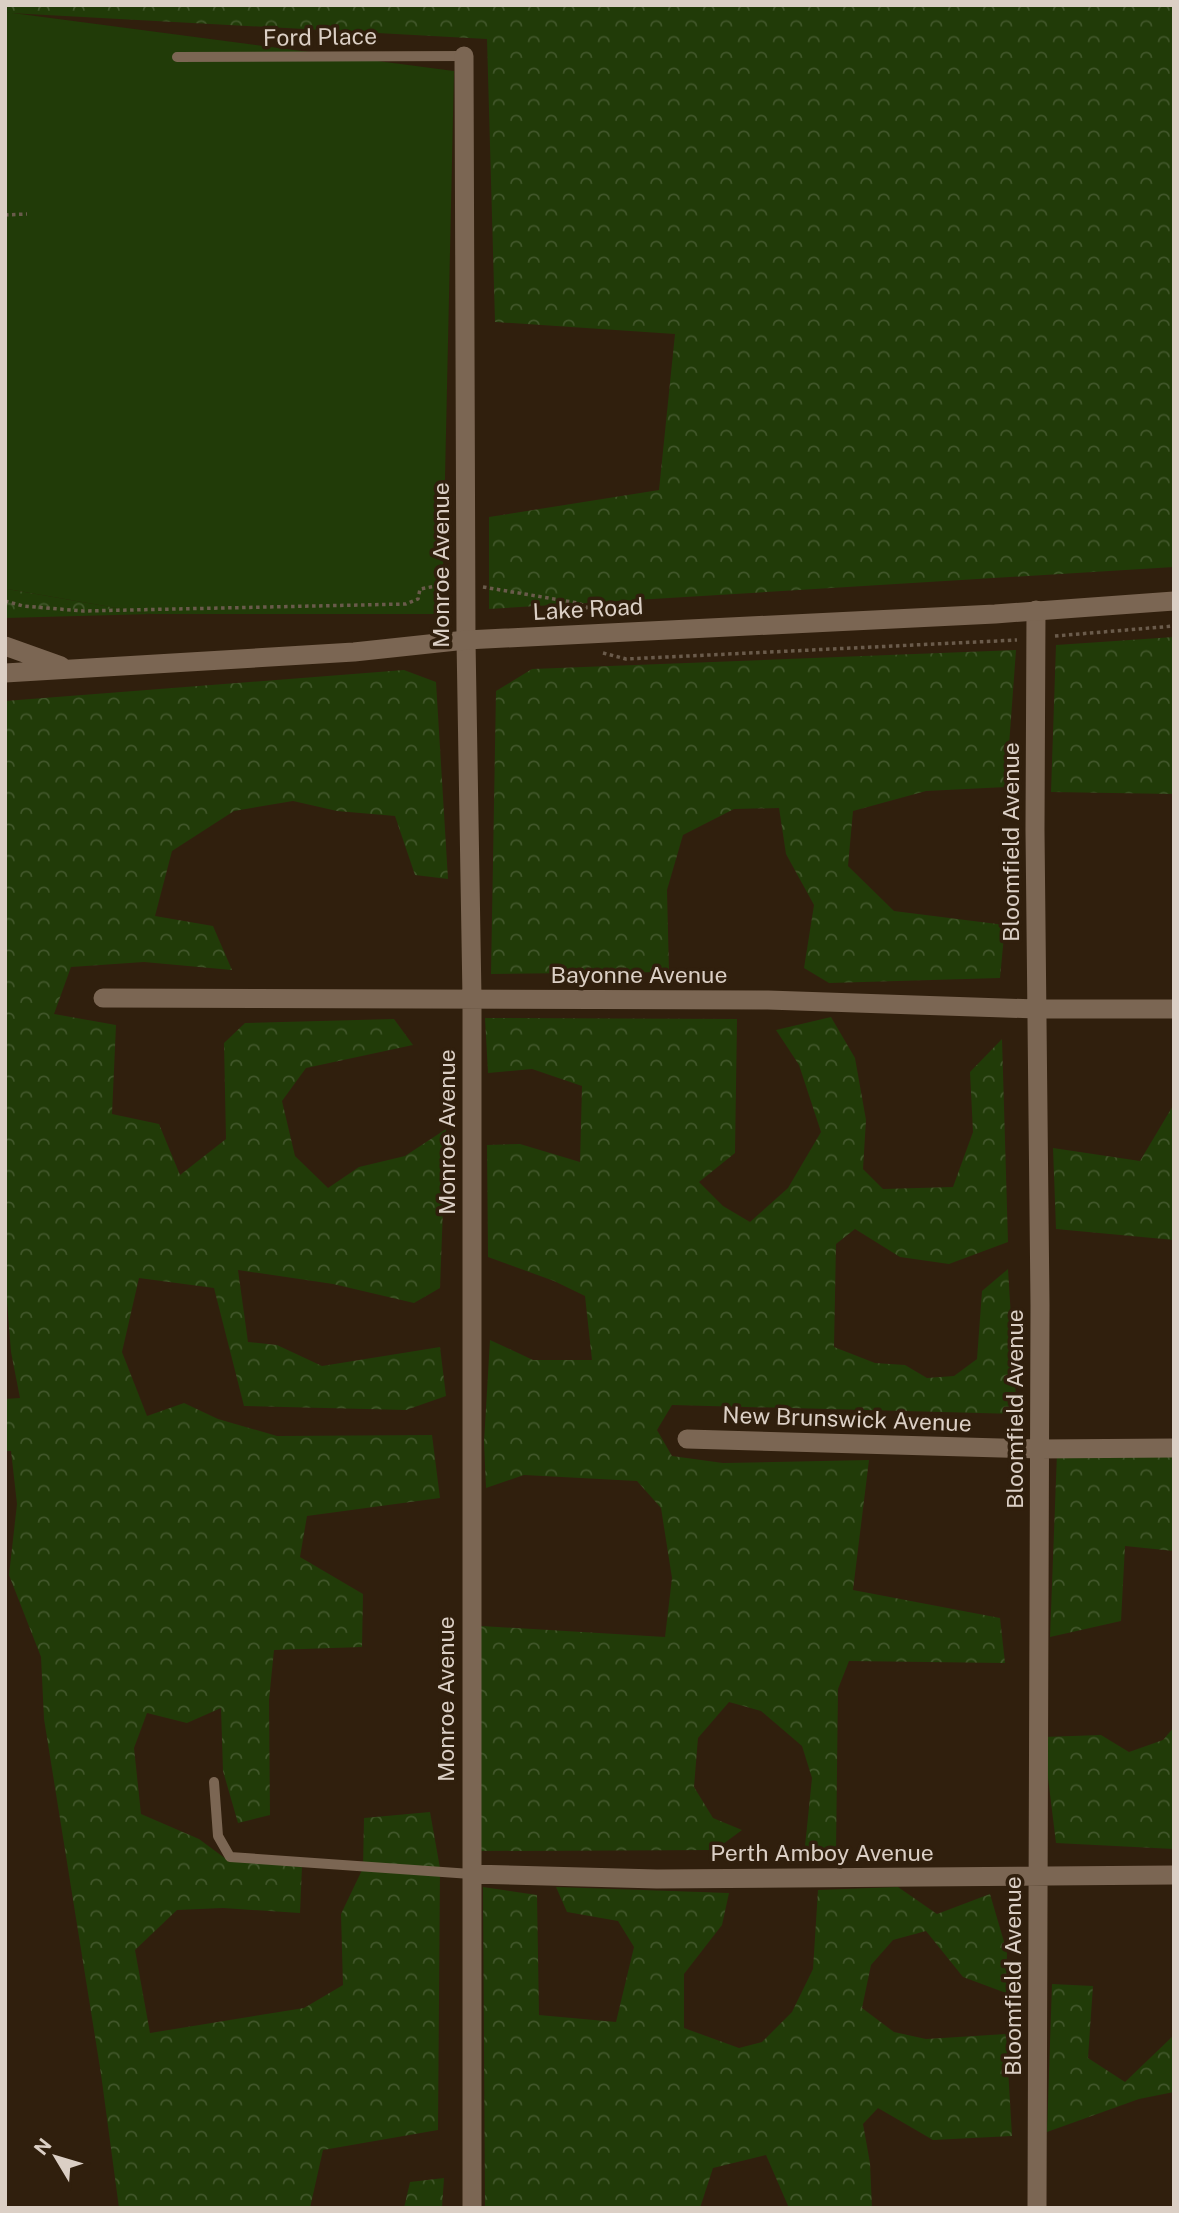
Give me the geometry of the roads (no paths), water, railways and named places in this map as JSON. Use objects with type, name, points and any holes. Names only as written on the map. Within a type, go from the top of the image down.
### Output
[{"type":"street","name":"Monroe Avenue","points":[[464,57],[466,640],[472,998],[472,2208]]},
{"type":"street","name":"Lake Road","points":[[5,673],[354,652],[466,640],[1174,601]]},
{"type":"street","name":"Bloomfield Avenue","points":[[1036,610],[1039,1449],[1037,2208]]},
{"type":"street","points":[[5,646],[72,670]]},
{"type":"street","name":"Bayonne Avenue","points":[[103,998],[768,1000],[1036,1009],[1174,1009]]},
{"type":"street","name":"New Brunswick Avenue","points":[[687,1439],[1039,1449],[1174,1448]]},
{"type":"street","name":"Perth Amboy Avenue","points":[[471,1874],[657,1878],[1174,1875]]},
{"type":"lane","name":"Ford Place","points":[[177,57],[464,57]]},
{"type":"lane","points":[[214,1783],[218,1836],[230,1857],[471,1874]]}]
